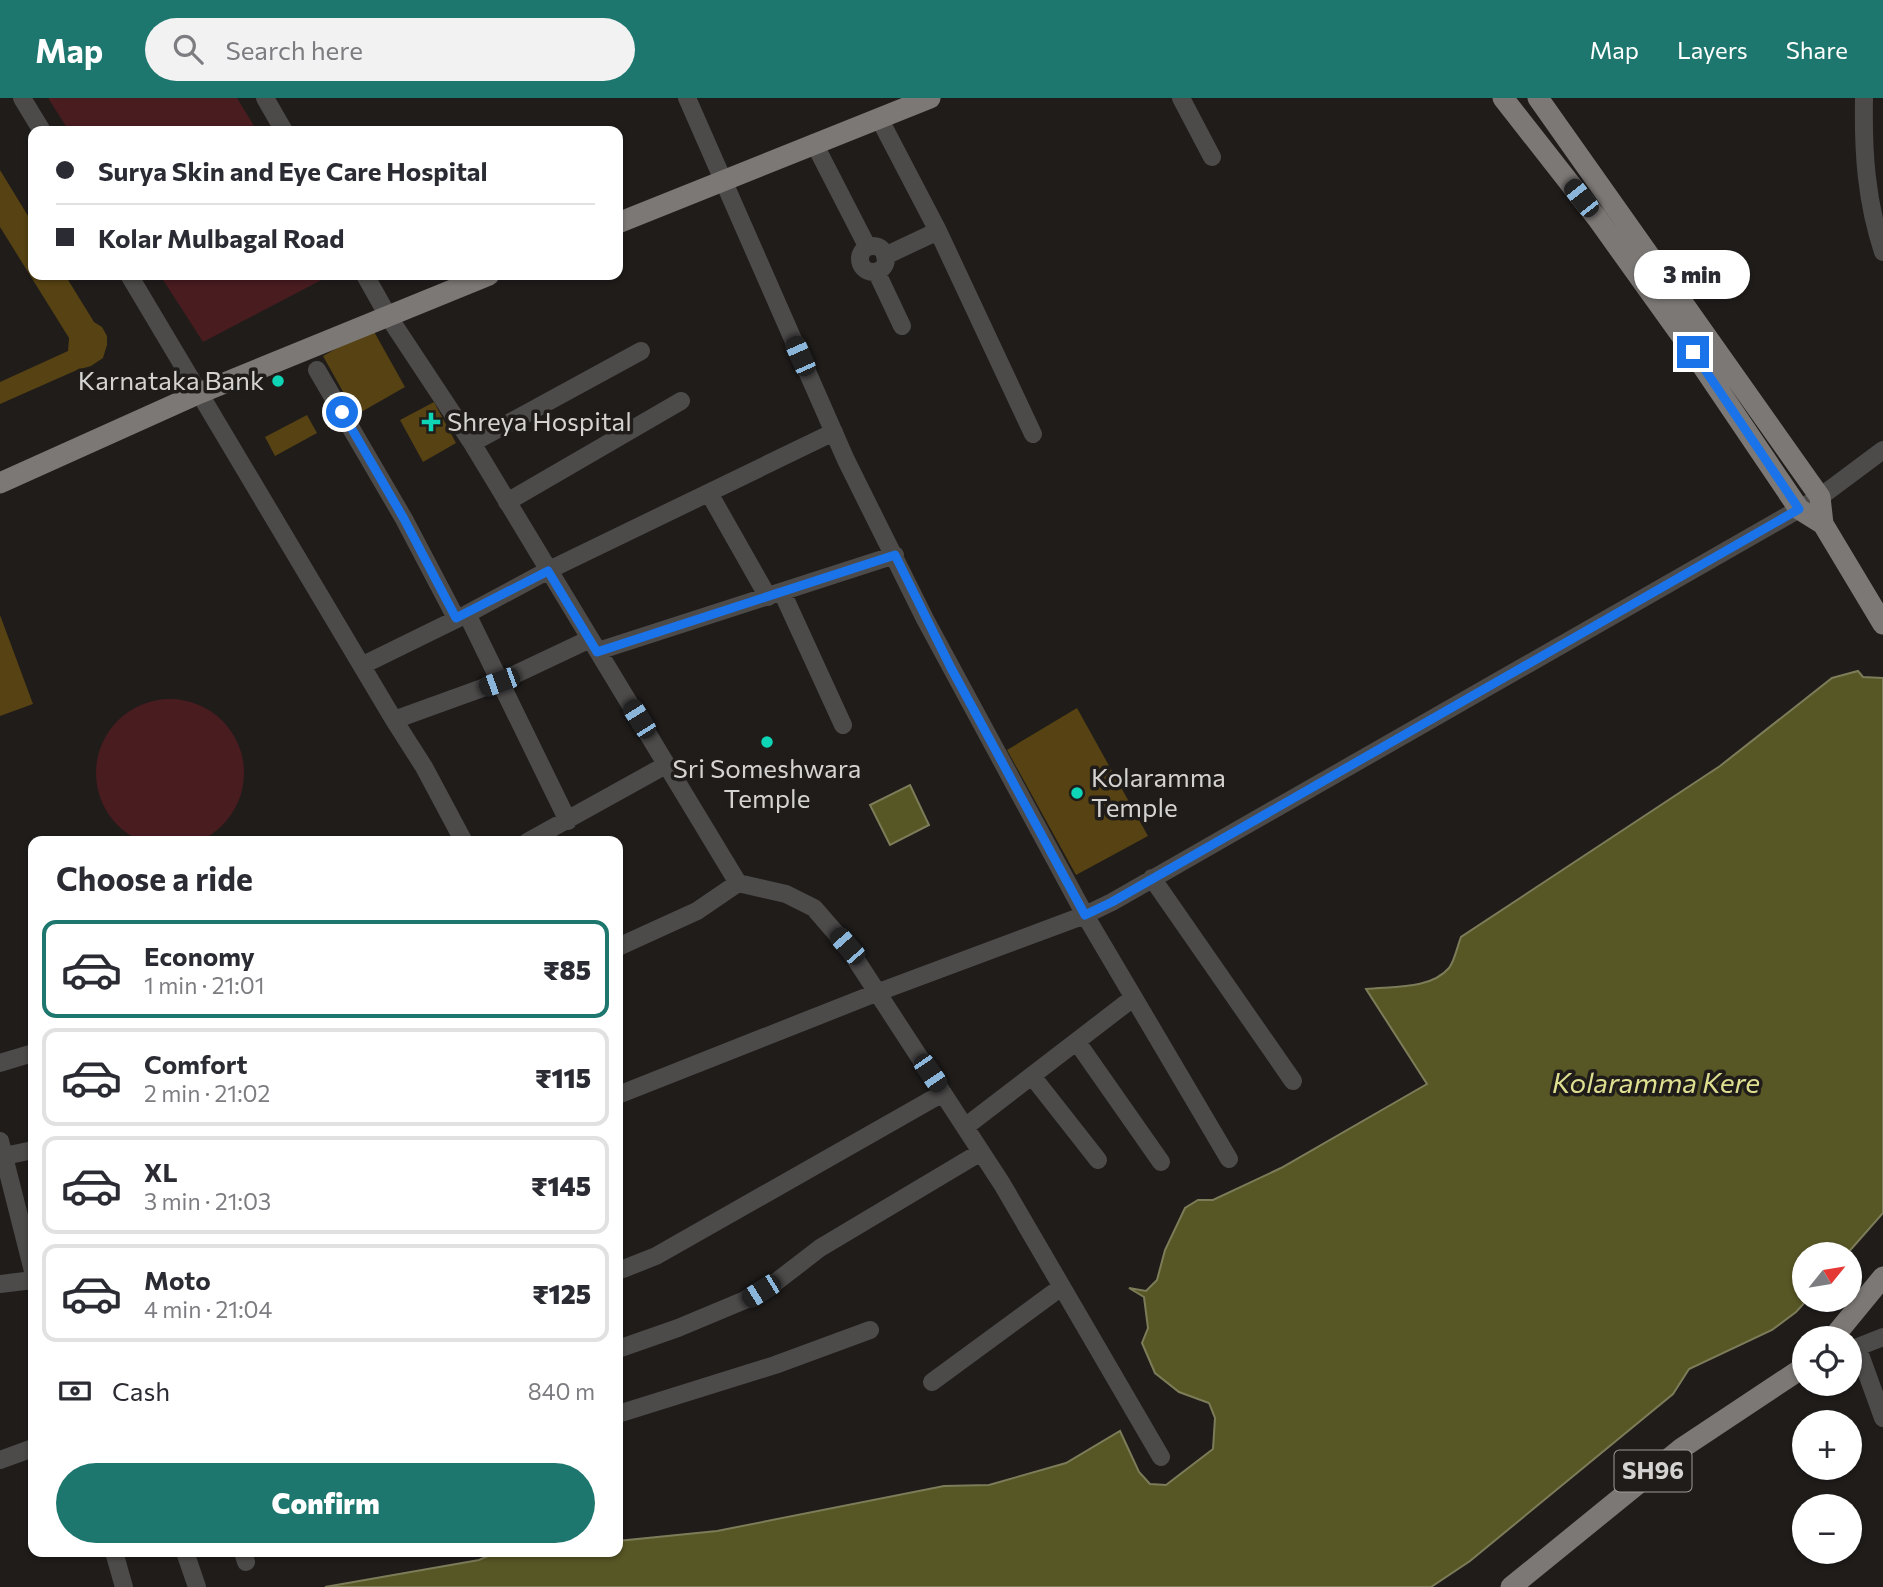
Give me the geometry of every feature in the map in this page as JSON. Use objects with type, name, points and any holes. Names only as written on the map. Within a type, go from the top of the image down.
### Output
[{"type":"main road","points":[[623,221],[930,98]]},
{"type":"main road","points":[[1503,98],[1597,218],[1693,352],[1799,509],[1823,524]]},
{"type":"main road","points":[[1538,98],[1820,497],[1823,524],[1883,624]]},
{"type":"main road","points":[[0,483],[200,393],[477,280]]},
{"type":"main road","points":[[1843,1326],[1883,1277]]},
{"type":"main road","name":"SH96","points":[[1511,1587],[1682,1448],[1792,1375]]},
{"type":"street","points":[[22,98],[39,126]]},
{"type":"street","points":[[265,98],[281,126]]},
{"type":"street","points":[[687,98],[834,432],[932,631],[1085,915],[1228,1160]]},
{"type":"street","points":[[1181,98],[1212,158]]},
{"type":"street","points":[[1864,98],[1863,153],[1872,220],[1883,252]]},
{"type":"street","points":[[878,118],[938,231],[1033,434]]},
{"type":"street","points":[[814,143],[867,246]]},
{"type":"street","points":[[885,256],[938,231]]},
{"type":"street","points":[[867,246],[879,248],[885,256],[884,267],[877,273]]},
{"type":"street","points":[[867,246],[861,254],[861,264],[868,271],[877,273]]},
{"type":"street","points":[[877,273],[902,326]]},
{"type":"street","points":[[132,280],[424,767],[461,836]]},
{"type":"street","points":[[368,280],[388,316],[472,443],[738,883],[786,894],[814,908],[847,946],[981,1152],[1161,1457]]},
{"type":"street","points":[[472,443],[641,351]]},
{"type":"street","points":[[317,370],[499,682],[568,821]]},
{"type":"street","points":[[507,502],[681,401]]},
{"type":"street","points":[[363,665],[548,571],[834,432]]},
{"type":"street","points":[[623,1093],[876,993],[1085,915],[1820,497],[1883,450]]},
{"type":"street","points":[[709,493],[775,595],[843,725]]},
{"type":"street","points":[[394,720],[594,645],[775,595],[895,555]]},
{"type":"street","points":[[554,836],[568,821],[666,765]]},
{"type":"street","points":[[1152,878],[1293,1081]]},
{"type":"street","points":[[623,939],[697,911],[738,883]]},
{"type":"street","points":[[965,1128],[1133,998]]},
{"type":"street","points":[[1077,1042],[1161,1162]]},
{"type":"street","points":[[0,1063],[28,1055]]},
{"type":"street","points":[[1032,1076],[1098,1160]]},
{"type":"street","points":[[623,1269],[656,1256],[943,1093]]},
{"type":"street","points":[[28,1150],[1,1152],[26,1209],[28,1227]]},
{"type":"street","points":[[623,1347],[746,1300],[776,1282],[820,1248],[981,1152]]},
{"type":"street","points":[[0,1284],[28,1281]]},
{"type":"street","points":[[932,1382],[1060,1288]]},
{"type":"street","points":[[623,1412],[775,1365],[870,1330]]},
{"type":"street","points":[[1862,1346],[1883,1337]]},
{"type":"street","points":[[1862,1369],[1883,1418]]},
{"type":"street","points":[[0,1460],[28,1450]]},
{"type":"street","points":[[115,1557],[124,1587]]},
{"type":"street","points":[[186,1557],[197,1587]]},
{"type":"shaded area","points":[[48,98],[237,98],[254,126],[66,126]]},
{"type":"shaded area","points":[[163,280],[321,280],[203,342]]},
{"type":"shaded area","points":[[156,700],[184,700],[211,711],[232,732],[243,759],[243,787],[239,801],[232,814],[209,836],[131,836],[108,814],[97,787],[97,759],[108,732],[129,711]]},
{"type":"water","name":"Kolaramma Kere","points":[[1858,671],[1863,677],[1883,678],[1883,1213],[1857,1242],[1792,1242],[1792,1312],[1796,1312],[1772,1330],[1689,1369],[1673,1394],[1470,1561],[1431,1587],[325,1587],[486,1557],[623,1557],[623,1540],[717,1531],[944,1486],[989,1485],[1066,1463],[1120,1431],[1139,1472],[1150,1484],[1166,1485],[1213,1449],[1215,1418],[1209,1403],[1179,1392],[1155,1373],[1142,1343],[1148,1328],[1144,1297],[1129,1288],[1146,1291],[1157,1280],[1165,1250],[1185,1208],[1198,1200],[1213,1200],[1281,1168],[1427,1084],[1366,989],[1421,984],[1441,975],[1451,965],[1461,937],[1720,766],[1832,678]]},
{"type":"water","points":[[910,785],[929,825],[890,845],[870,805]]},
{"type":"building","points":[[0,170],[28,216],[28,272],[0,227]]},
{"type":"building","points":[[33,280],[68,280],[94,322],[102,327],[107,336],[107,345],[103,358],[91,366],[0,404],[0,382],[68,351],[69,338]]},
{"type":"building","points":[[372,328],[405,387],[356,415],[323,356]]},
{"type":"building","points":[[434,402],[456,443],[423,462],[400,420]]},
{"type":"building","points":[[307,415],[317,433],[275,456],[265,437]]},
{"type":"building","points":[[0,615],[33,704],[0,716]]},
{"type":"building","name":"Kolaramma Temple","points":[[1077,708],[1148,836],[1076,875],[1007,750]]},
{"type":"place","name":"Karnataka Bank","points":[[278,381]]},
{"type":"place","name":"Shreya Hospital","points":[[431,422]]},
{"type":"place","name":"Sri Someshwara Temple","points":[[767,742]]},
{"type":"place","name":"Kolaramma Temple","points":[[1077,793]]},
{"type":"route","points":[[342,412],[404,519],[456,618],[548,571],[597,652],[895,555],[925,619],[1085,915],[1799,509],[1693,352]]}]
